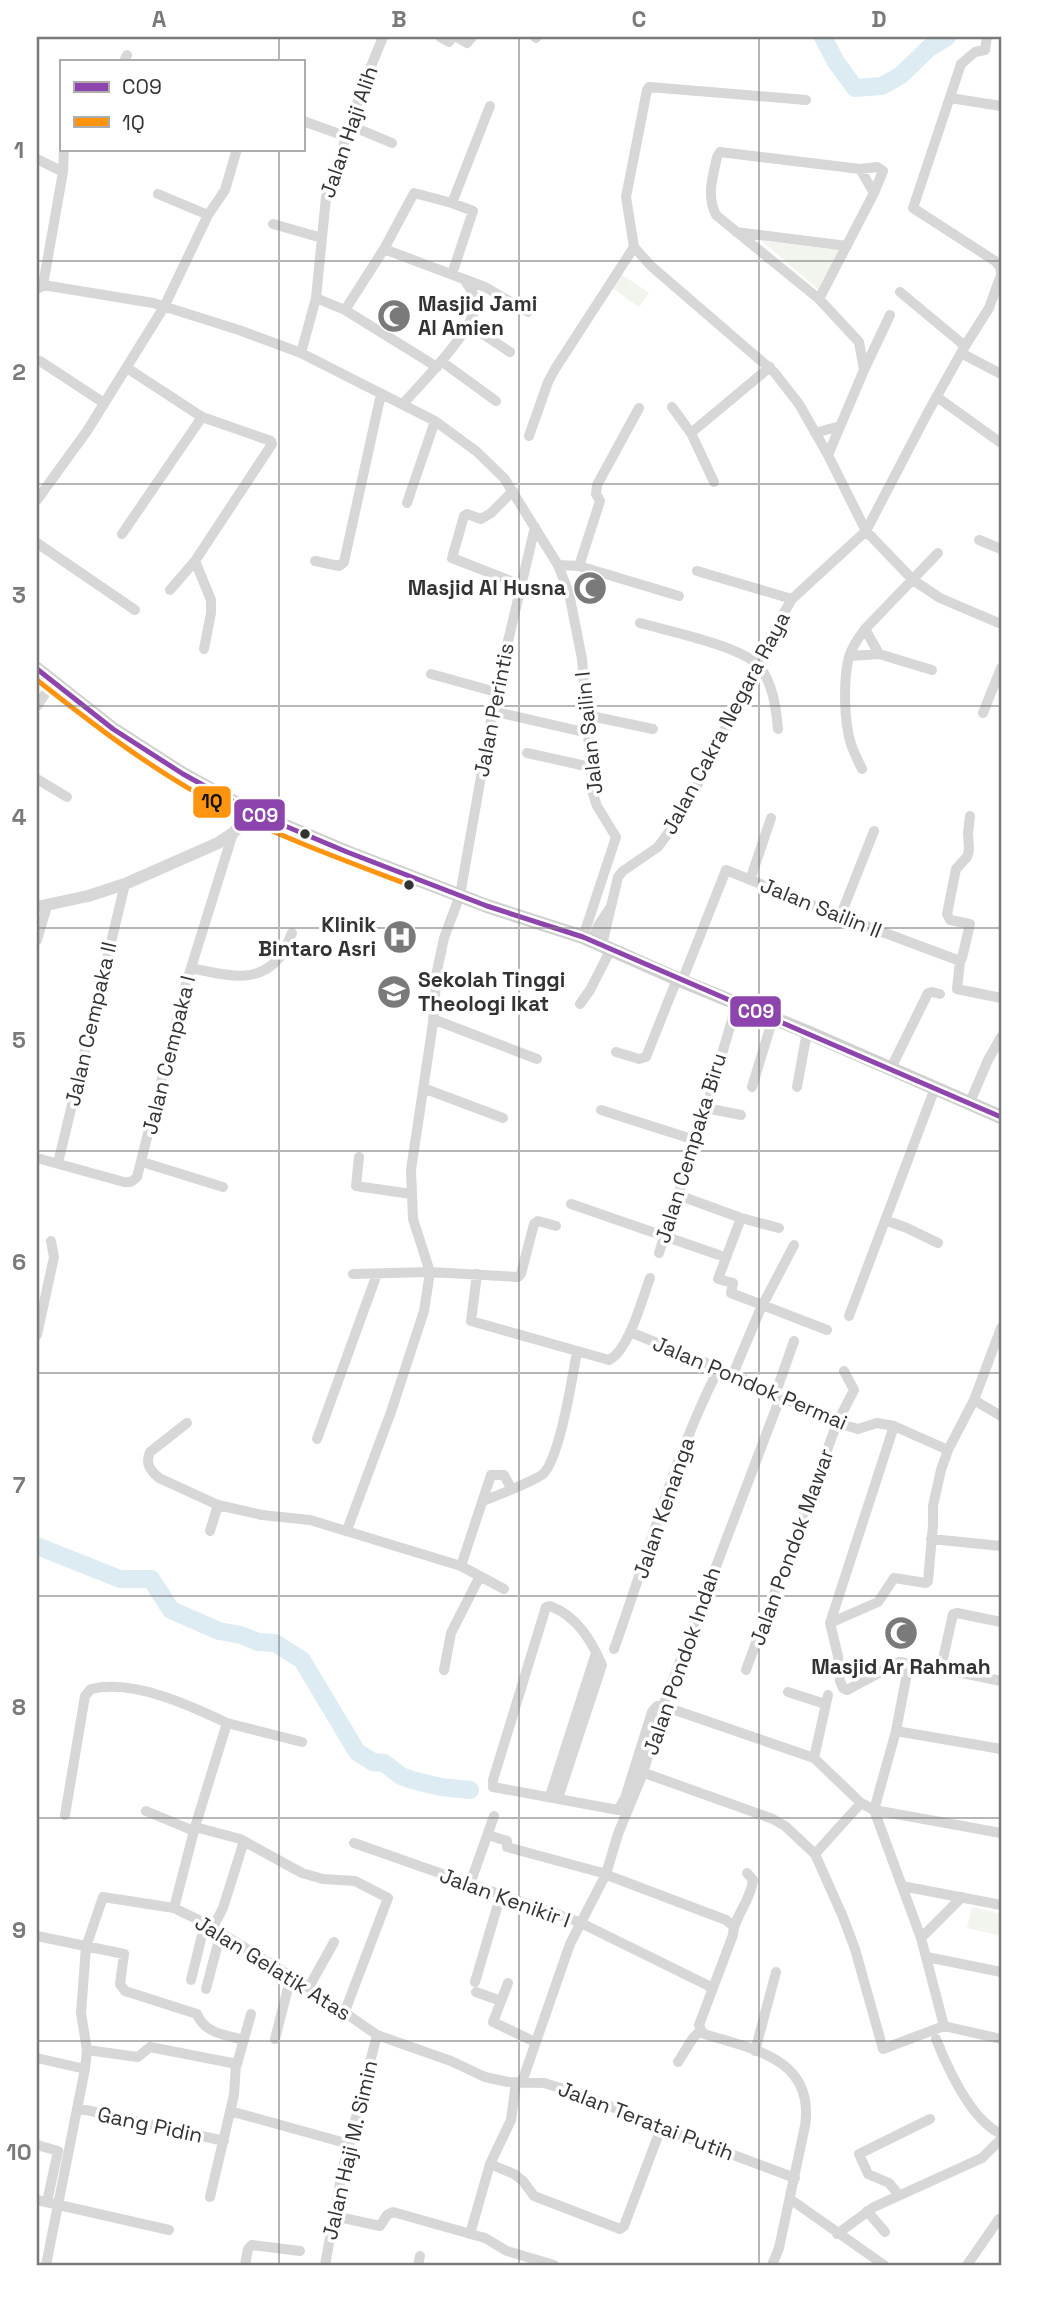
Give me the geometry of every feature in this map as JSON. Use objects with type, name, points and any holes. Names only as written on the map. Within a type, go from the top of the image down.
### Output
[{"type":"main road","points":[[37,669],[113,729],[183,774],[252,812],[460,895],[597,943],[1001,1116]]},
{"type":"street","name":"Jalan Haji Alih","points":[[301,353],[316,298],[326,197],[345,136],[383,37]]},
{"type":"street","points":[[440,37],[449,42],[455,37],[467,43],[472,37]]},
{"type":"street","points":[[987,42],[982,51],[975,52],[962,62],[913,208],[995,261],[1001,274]]},
{"type":"street","points":[[806,100],[652,86],[648,88],[626,197],[634,247],[651,266],[770,367],[799,404],[866,531],[913,580],[940,598],[1001,624]]},
{"type":"street","points":[[950,98],[1001,106]]},
{"type":"street","points":[[452,203],[490,106]]},
{"type":"street","points":[[304,121],[345,136]]},
{"type":"street","points":[[349,125],[392,143]]},
{"type":"street","points":[[39,286],[63,172],[64,150]]},
{"type":"street","points":[[37,500],[104,403],[164,307],[208,215],[225,190],[237,150]]},
{"type":"street","points":[[819,299],[883,171],[877,167],[860,169],[720,152],[709,199],[716,215],[819,299],[859,342],[863,370]]},
{"type":"street","points":[[37,159],[63,172]]},
{"type":"street","points":[[860,169],[874,193]]},
{"type":"street","points":[[345,310],[384,249],[412,194],[417,192],[473,212],[452,274]]},
{"type":"street","points":[[158,194],[208,215]]},
{"type":"street","points":[[273,224],[322,238]]},
{"type":"street","points":[[736,232],[847,246]]},
{"type":"street","points":[[529,436],[555,369],[634,247]]},
{"type":"street","points":[[995,261],[1001,248]]},
{"type":"street","points":[[384,249],[489,289],[528,312]]},
{"type":"street","name":"Jalan Cakra Negara Raya","points":[[597,943],[607,930],[620,874],[658,847],[685,810],[792,599],[866,531],[963,349],[989,308],[1001,274]]},
{"type":"street","points":[[403,404],[439,364],[468,324],[475,302],[464,279]]},
{"type":"street","name":"Jalan Sailin I","points":[[39,286],[153,303],[301,353],[435,421],[476,451],[505,478],[558,565],[569,593],[582,659],[590,767],[597,806],[616,837],[597,943]]},
{"type":"street","points":[[900,292],[963,349],[1001,374]]},
{"type":"street","points":[[316,298],[345,310],[439,364],[496,401]]},
{"type":"street","points":[[989,308],[1001,316]]},
{"type":"street","points":[[828,455],[863,370],[890,315]]},
{"type":"street","points":[[468,324],[510,352]]},
{"type":"street","points":[[859,342],[876,343]]},
{"type":"street","points":[[40,361],[104,403]]},
{"type":"street","points":[[691,433],[770,367]]},
{"type":"street","points":[[127,368],[202,417],[271,441],[272,445],[195,561],[170,590]]},
{"type":"street","points":[[315,561],[339,566],[344,562],[381,394]]},
{"type":"street","points":[[937,397],[1001,443]]},
{"type":"street","points":[[672,407],[691,433],[714,482]]},
{"type":"street","points":[[579,566],[600,501],[596,494],[597,485],[639,408]]},
{"type":"street","points":[[122,534],[202,417]]},
{"type":"street","points":[[407,503],[435,421]]},
{"type":"street","points":[[815,433],[840,426]]},
{"type":"street","points":[[513,491],[481,519],[466,515],[452,558],[521,585]]},
{"type":"street","name":"Jalan Perintis","points":[[430,1272],[413,1220],[411,1170],[433,1019],[437,971],[444,938],[460,895],[492,711],[535,527]]},
{"type":"street","points":[[979,540],[1001,549]]},
{"type":"street","points":[[37,543],[135,610]]},
{"type":"street","points":[[862,769],[850,743],[847,722],[846,680],[850,656],[865,629],[938,553]]},
{"type":"street","points":[[195,561],[211,600],[204,649]]},
{"type":"street","points":[[558,565],[579,566],[679,596]]},
{"type":"street","points":[[697,571],[792,599]]},
{"type":"street","points":[[640,623],[728,649],[758,665],[766,677],[774,700],[778,729]]},
{"type":"street","points":[[865,629],[879,654]]},
{"type":"street","points":[[850,656],[879,654],[932,670]]},
{"type":"street","points":[[983,712],[1001,668]]},
{"type":"street","points":[[431,674],[496,692]]},
{"type":"street","points":[[37,706],[53,682]]},
{"type":"street","points":[[492,711],[588,733]]},
{"type":"street","points":[[586,715],[653,729]]},
{"type":"street","points":[[527,753],[590,767]]},
{"type":"street","points":[[37,779],[67,797]]},
{"type":"street","points":[[37,940],[42,906],[89,896],[125,884],[218,842],[233,833],[252,812]]},
{"type":"street","points":[[970,816],[968,854],[956,869],[947,914],[950,920],[970,924],[960,961],[957,989],[1001,998]]},
{"type":"street","points":[[750,880],[771,818]]},
{"type":"street","points":[[840,917],[874,831]]},
{"type":"street","name":"Jalan Cempaka I","points":[[37,1158],[124,1182],[131,1182],[138,1177],[191,968],[233,833]]},
{"type":"street","name":"Jalan Sailin II","points":[[679,980],[724,872],[730,871],[840,917],[960,961]]},
{"type":"street","name":"Jalan Cempaka II","points":[[58,1163],[125,884]]},
{"type":"street","points":[[191,968],[235,976],[255,974],[278,960],[292,933]]},
{"type":"street","points":[[580,1004],[590,990],[597,943]]},
{"type":"street","points":[[616,1052],[639,1059],[645,1058],[679,980]]},
{"type":"street","points":[[891,1068],[928,993],[940,994]]},
{"type":"street","name":"Jalan Cempaka Biru","points":[[659,1253],[737,1003]]},
{"type":"street","points":[[752,1087],[773,1018]]},
{"type":"street","points":[[433,1019],[537,1059]]},
{"type":"street","points":[[797,1087],[807,1032]]},
{"type":"street","points":[[970,1102],[1001,1037]]},
{"type":"street","points":[[423,1088],[503,1118]]},
{"type":"street","points":[[849,1316],[935,1088]]},
{"type":"street","points":[[706,1108],[741,1115]]},
{"type":"street","points":[[601,1110],[695,1140]]},
{"type":"street","points":[[359,1157],[356,1186],[411,1194]]},
{"type":"street","points":[[142,1162],[223,1187]]},
{"type":"street","points":[[678,1195],[779,1228]]},
{"type":"street","points":[[571,1203],[719,1255]]},
{"type":"street","points":[[741,1217],[718,1279],[733,1283],[731,1293],[827,1330]]},
{"type":"street","points":[[885,1220],[939,1243]]},
{"type":"street","points":[[353,1275],[430,1272],[520,1276],[534,1224],[538,1221],[556,1226]]},
{"type":"street","points":[[37,1335],[54,1257],[51,1241]]},
{"type":"street","points":[[733,1374],[763,1305],[794,1245]]},
{"type":"street","points":[[347,1530],[391,1412],[424,1311],[430,1272]]},
{"type":"street","points":[[317,1439],[377,1274]]},
{"type":"street","points":[[477,1274],[471,1321],[604,1360],[617,1355],[630,1332],[650,1278]]},
{"type":"street","name":"Jalan Pondok Permai","points":[[630,1332],[733,1374],[837,1423],[857,1429],[877,1423],[894,1426],[948,1450]]},
{"type":"street","points":[[830,1623],[878,1602],[894,1578],[926,1583],[928,1581],[935,1493],[948,1450],[974,1400],[1001,1332]]},
{"type":"street","name":"Jalan Pondok Indah","points":[[579,1922],[606,1874],[638,1771],[652,1712],[657,1706],[663,1706],[778,1396],[794,1340]]},
{"type":"street","points":[[483,1501],[542,1475],[551,1462],[557,1446],[577,1352]]},
{"type":"street","name":"Jalan Kenanga","points":[[614,1649],[648,1554],[666,1490],[694,1419],[719,1368]]},
{"type":"street","name":"Jalan Pondok Mawar","points":[[746,1670],[837,1423],[854,1390],[844,1371]]},
{"type":"street","points":[[974,1400],[1001,1416]]},
{"type":"street","points":[[187,1423],[150,1452],[148,1465],[159,1478],[218,1504],[262,1515],[310,1520],[461,1566],[504,1589]]},
{"type":"street","points":[[894,1426],[830,1623],[836,1642],[840,1681],[847,1690],[897,1663],[941,1668],[1001,1681]]},
{"type":"street","points":[[461,1566],[491,1475],[504,1475],[512,1488]]},
{"type":"street","points":[[210,1531],[218,1504]]},
{"type":"street","points":[[931,1539],[1001,1546]]},
{"type":"street","points":[[444,1670],[452,1633],[480,1576]]},
{"type":"street","points":[[554,1797],[596,1653],[578,1625],[550,1606],[546,1607],[492,1784],[495,1788],[614,1810],[621,1807],[638,1771],[773,1819],[785,1826],[815,1854],[855,1949],[883,2049],[944,2026],[1001,2039]]},
{"type":"street","points":[[941,1668],[953,1614],[1001,1622]]},
{"type":"street","points":[[909,1663],[896,1731],[874,1810],[921,1938],[944,2026]]},
{"type":"street","points":[[65,1815],[85,1696],[90,1689],[119,1687],[152,1693],[227,1723],[302,1742]]},
{"type":"street","points":[[788,1692],[827,1700],[814,1758]]},
{"type":"street","points":[[663,1706],[814,1758],[861,1803],[874,1810],[1001,1833]]},
{"type":"street","points":[[174,1908],[194,1829],[227,1723]]},
{"type":"street","points":[[896,1731],[1001,1749]]},
{"type":"street","points":[[815,1854],[861,1803]]},
{"type":"street","points":[[146,1811],[194,1829],[244,1841],[302,1873],[323,1879],[355,1881],[388,1899],[345,2011]]},
{"type":"street","points":[[470,1884],[494,1816]]},
{"type":"street","points":[[488,1835],[507,1841],[507,1847],[606,1874],[726,1920],[733,1926]]},
{"type":"street","points":[[191,1980],[223,1908],[244,1841]]},
{"type":"street","name":"Jalan Kenikir I","points":[[354,1843],[579,1922],[519,2082],[512,2120],[490,2164],[470,2234]]},
{"type":"street","points":[[747,1873],[753,1880],[752,1886],[743,1911],[733,1926],[733,1935],[699,2025],[704,2034],[768,2056],[790,2069],[804,2090],[807,2115],[779,2248],[772,2265]]},
{"type":"street","points":[[902,1886],[1001,1905]]},
{"type":"street","points":[[501,1894],[475,1987],[501,2001]]},
{"type":"street","name":"Jalan Gelatik Atas","points":[[47,2202],[77,2108],[85,2069],[88,2050],[81,2013],[86,1947],[103,1897],[174,1908],[213,1927],[309,1987],[377,2035]]},
{"type":"street","points":[[921,1938],[962,1897]]},
{"type":"street","points":[[579,1922],[713,1988]]},
{"type":"street","points":[[206,1989],[213,1927]]},
{"type":"street","points":[[37,1936],[124,1954],[120,1984],[123,1990],[197,2014],[199,2021],[211,2031],[244,2040]]},
{"type":"street","points":[[309,1987],[334,1942]]},
{"type":"street","points":[[927,1957],[1001,1972]]},
{"type":"street","points":[[755,2051],[776,1972]]},
{"type":"street","points":[[275,2039],[291,1976]]},
{"type":"street","points":[[508,1983],[493,2022],[535,2042]]},
{"type":"street","points":[[210,2197],[235,2087],[236,2064],[251,2014]]},
{"type":"street","points":[[678,2062],[701,2030]]},
{"type":"street","name":"Jalan Teratai Putih","points":[[377,2035],[451,2061],[485,2077],[558,2086],[795,2178]]},
{"type":"street","name":"Jalan Haji M. Simin","points":[[325,2265],[349,2144],[377,2035]]},
{"type":"street","points":[[837,2234],[867,2211],[982,2158],[1001,2137],[983,2122],[973,2109],[952,2076],[936,2039]]},
{"type":"street","points":[[88,2050],[138,2057],[150,2047],[236,2064]]},
{"type":"street","points":[[37,2058],[85,2069]]},
{"type":"street","name":"Gang Pidin","points":[[77,2108],[224,2141]]},
{"type":"street","points":[[230,2110],[349,2144]]},
{"type":"street","points":[[900,2195],[892,2184],[868,2174],[859,2154],[930,2119]]},
{"type":"street","points":[[490,2164],[514,2174],[534,2196],[620,2229],[624,2226],[661,2128]]},
{"type":"street","points":[[37,2145],[57,2150],[47,2202],[46,2265]]},
{"type":"street","points":[[790,2199],[884,2265]]},
{"type":"street","points":[[47,2202],[169,2230]]},
{"type":"street","points":[[867,2211],[885,2232]]},
{"type":"street","points":[[334,2216],[380,2226],[387,2215],[393,2212],[489,2239],[507,2251],[554,2264]]},
{"type":"street","points":[[967,2265],[996,2233],[999,2219]]},
{"type":"street","points":[[245,2265],[248,2249],[252,2245],[300,2251]]},
{"type":"shaded area","points":[[762,241],[839,250],[819,290]]},
{"type":"shaded area","points":[[621,274],[649,293],[639,307],[612,288]]},
{"type":"shaded area","points":[[972,1907],[1001,1914],[1001,1936],[967,1928]]},
{"type":"waterway","points":[[823,37],[836,62],[855,88],[882,86],[901,75],[929,48],[947,37]]},
{"type":"waterway","points":[[37,1546],[120,1579],[151,1579],[171,1610],[219,1631],[241,1635],[258,1642],[275,1643],[302,1660],[357,1752],[373,1762],[384,1763],[401,1776],[412,1780],[470,1790]]},
{"type":"transit line","name":"C09","points":[[37,669],[113,729],[183,774],[252,812],[487,906],[583,937],[1001,1117]]},
{"type":"transit line","name":"1Q","points":[[37,680],[126,748],[222,807],[291,839],[409,885]]},
{"type":"place","name":"Masjid Jami Al Amien","points":[[394,316]]},
{"type":"place","name":"Masjid Al Husna","points":[[590,588]]},
{"type":"place","name":"Klinik Bintaro Asri","points":[[400,937]]},
{"type":"place","name":"Sekolah Tinggi Theologi Ikat","points":[[394,992]]},
{"type":"place","name":"Masjid Ar Rahmah","points":[[901,1633]]}]
